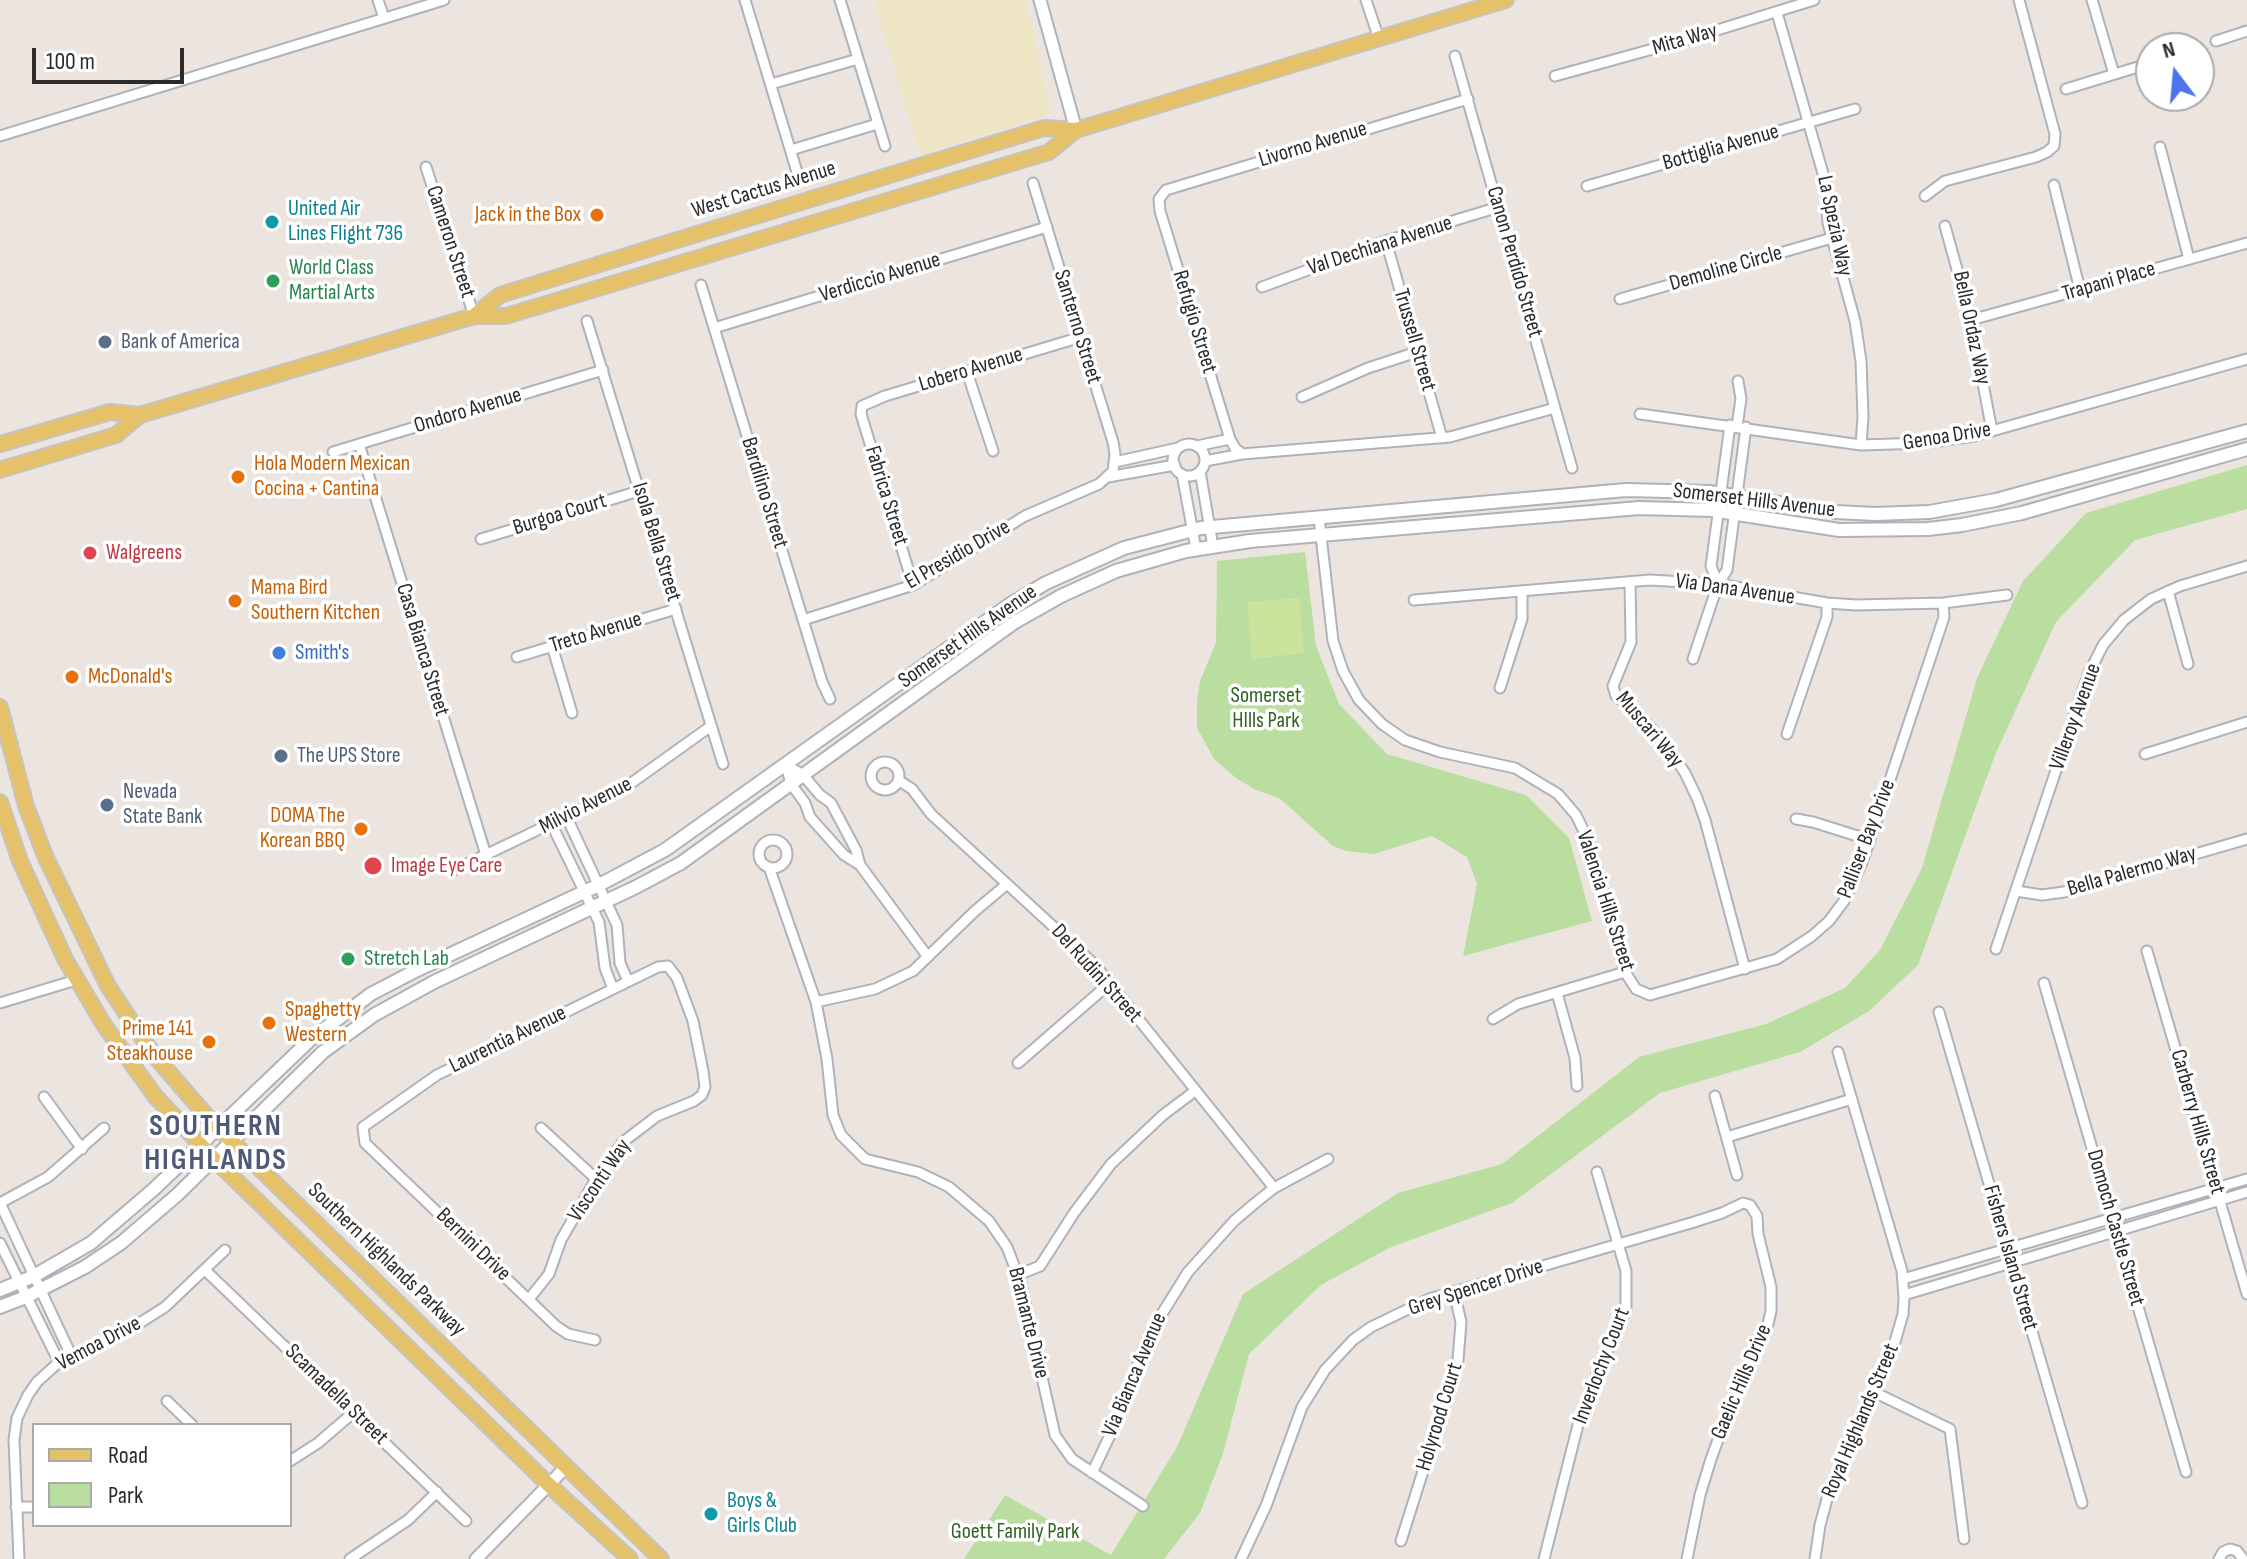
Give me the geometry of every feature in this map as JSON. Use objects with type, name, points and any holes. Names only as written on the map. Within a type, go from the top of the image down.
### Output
[{"type":"main road","name":"West Cactus Avenue","points":[[474,316],[500,295],[587,267],[1044,128],[1076,130],[1506,0]]},
{"type":"main road","name":"West Cactus Avenue","points":[[0,444],[110,412],[140,415],[474,316],[506,316],[1049,152],[1076,130]]},
{"type":"main road","name":"West Cactus Avenue","points":[[0,470],[116,435],[140,415]]},
{"type":"main road","name":"Somerset Hills Avenue","points":[[0,1290],[34,1276],[91,1243],[154,1189],[326,1027],[371,994],[639,866],[686,837],[1031,591],[1124,548],[1209,528],[1626,490],[1688,490],[1836,512],[1929,512],[2030,491],[2247,431]]},
{"type":"main road","name":"Somerset Hills Avenue","points":[[0,1307],[85,1267],[121,1243],[214,1159],[323,1052],[374,1015],[434,982],[681,863],[1036,610],[1116,571],[1196,549],[1321,535],[1639,508],[1718,511],[1839,530],[1902,531],[1962,525],[2022,513],[2247,449]]},
{"type":"main road","name":"Southern Highlands Parkway","points":[[0,707],[6,755],[46,858],[108,986],[153,1054],[232,1141],[661,1559]]},
{"type":"main road","points":[[0,802],[34,895],[76,980],[126,1058],[214,1159],[549,1485],[630,1559]]},
{"type":"main road","points":[[427,965],[434,982]]},
{"type":"street","points":[[378,0],[384,18]]},
{"type":"street","points":[[0,136],[444,0]]},
{"type":"street","points":[[745,0],[797,172]]},
{"type":"street","points":[[840,0],[885,146]]},
{"type":"street","points":[[1040,0],[1076,130]]},
{"type":"street","points":[[1366,0],[1379,39]]},
{"type":"street","name":"Mita Way","points":[[1555,76],[1814,0]]},
{"type":"street","points":[[1925,196],[1945,181],[2036,157],[2054,146],[2055,134],[2019,0]]},
{"type":"street","points":[[2092,0],[2114,74]]},
{"type":"street","name":"La Spezia Way","points":[[1777,13],[1826,184],[1832,238],[1855,321],[1861,361],[1861,445]]},
{"type":"street","points":[[2216,41],[2247,31]]},
{"type":"street","name":"Canon Perdido Street","points":[[1455,56],[1572,468]]},
{"type":"street","points":[[771,84],[858,59]]},
{"type":"street","points":[[2066,89],[2135,68]]},
{"type":"street","name":"Livorno Avenue","points":[[1160,196],[1174,188],[1468,99]]},
{"type":"street","name":"Bottiglia Avenue","points":[[1587,186],[1855,109]]},
{"type":"street","points":[[791,150],[877,124]]},
{"type":"street","points":[[2160,147],[2189,259]]},
{"type":"street","name":"Cameron Street","points":[[426,167],[474,316]]},
{"type":"street","name":"Santerno Street","points":[[1033,183],[1113,442],[1112,470]]},
{"type":"street","points":[[2054,185],[2080,290]]},
{"type":"street","name":"Refugio Street","points":[[1160,196],[1160,211],[1235,447]]},
{"type":"street","name":"Val Dechiana Avenue","points":[[1262,287],[1386,241],[1499,207]]},
{"type":"street","name":"Bella Ordaz Way","points":[[1945,226],[1971,320],[1992,431]]},
{"type":"street","name":"Verdiccio Avenue","points":[[714,328],[1047,227]]},
{"type":"street","name":"Demoline Circle","points":[[1620,299],[1832,238]]},
{"type":"street","name":"Trussell Street","points":[[1386,241],[1442,438]]},
{"type":"street","name":"Trapani Place","points":[[1971,320],[2247,243]]},
{"type":"street","name":"Bardilino Street","points":[[701,285],[822,682],[830,699]]},
{"type":"street","name":"Isola Bella Street","points":[[587,321],[723,764]]},
{"type":"street","name":"Lobero Avenue","points":[[862,406],[1081,337]]},
{"type":"street","points":[[1302,397],[1368,368],[1417,352]]},
{"type":"street","name":"Genoa Drive","points":[[1640,414],[1861,445],[1925,443],[1992,431],[2247,359]]},
{"type":"street","name":"Ondoro Avenue","points":[[333,452],[603,370]]},
{"type":"street","points":[[967,372],[993,451]]},
{"type":"street","points":[[1693,659],[1718,584],[1727,570],[1736,496],[1741,399],[1738,381]]},
{"type":"street","name":"Fabrica Street","points":[[862,406],[861,414],[913,585]]},
{"type":"street","points":[[1196,549],[1182,474],[1174,458],[1178,448],[1187,444],[1235,447],[1442,438],[1471,433],[1555,408]]},
{"type":"street","points":[[1718,584],[1711,566],[1720,494],[1738,426]]},
{"type":"street","name":"Casa Bianca Street","points":[[359,444],[486,855]]},
{"type":"street","points":[[1197,446],[1204,453],[1205,461],[1200,471],[1213,547]]},
{"type":"street","points":[[1205,461],[1235,447]]},
{"type":"street","name":"El Presidio Drive","points":[[803,620],[913,585],[1025,516],[1112,470],[1178,448]]},
{"type":"street","name":"El Presidio Drive","points":[[1112,470],[1175,465]]},
{"type":"street","points":[[1182,474],[1200,471]]},
{"type":"street","name":"Burgoa Court","points":[[481,539],[639,491]]},
{"type":"street","name":"Valencia Hills Street","points":[[1319,518],[1333,641],[1343,671],[1359,700],[1382,724],[1405,740],[1440,752],[1515,768],[1558,794],[1576,815],[1589,842],[1625,972],[1642,993]]},
{"type":"street","name":"Villeroy Avenue","points":[[1996,949],[2096,658],[2124,620],[2151,599],[2247,566]]},
{"type":"street","name":"Via Dana Avenue","points":[[1414,600],[1630,582],[1681,581],[1718,584],[1827,603],[1899,606],[2007,595]]},
{"type":"street","name":"Muscari Way","points":[[1630,582],[1631,642],[1613,686],[1616,696],[1636,712],[1667,746],[1697,798],[1745,969]]},
{"type":"street","points":[[1500,688],[1522,619],[1522,591]]},
{"type":"street","points":[[2168,591],[2188,664]]},
{"type":"street","points":[[1787,734],[1827,617],[1827,603]]},
{"type":"street","name":"Palliser Bay Drive","points":[[1642,993],[1657,994],[1777,959],[1829,921],[1853,885],[1870,840],[1944,617],[1943,603]]},
{"type":"street","name":"Treto Avenue","points":[[517,657],[676,609]]},
{"type":"street","points":[[552,646],[572,713]]},
{"type":"street","points":[[2145,754],[2247,722]]},
{"type":"street","name":"Milvio Avenue","points":[[452,871],[623,789],[711,726]]},
{"type":"street","points":[[786,765],[803,775],[831,803],[856,850],[860,865]]},
{"type":"street","points":[[786,765],[791,784],[805,803],[810,817],[844,855],[860,865],[928,957]]},
{"type":"street","name":"Del Rudini Street","points":[[898,780],[912,789],[931,814],[1076,945],[1274,1188]]},
{"type":"street","points":[[567,818],[617,925],[620,963],[628,981]]},
{"type":"street","points":[[1796,819],[1870,840]]},
{"type":"street","points":[[552,825],[601,929],[605,968],[613,989]]},
{"type":"street","name":"Bella Palermo Way","points":[[2016,891],[2042,895],[2064,892],[2247,839]]},
{"type":"street","name":"Bramante Drive","points":[[769,867],[816,1002],[833,1115],[848,1145],[865,1159],[918,1172],[949,1187],[965,1198],[999,1234],[1018,1275],[1055,1435],[1065,1452],[1143,1506]]},
{"type":"street","points":[[816,1002],[887,984],[913,971],[1007,884]]},
{"type":"street","name":"Carberry Hills Street","points":[[2147,951],[2247,1294]]},
{"type":"street","name":"Laurentia Avenue","points":[[363,1134],[363,1127],[368,1123],[437,1075],[658,967],[668,966],[677,978],[693,1021],[705,1087],[702,1095]]},
{"type":"street","points":[[1493,1019],[1518,1004],[1625,972]]},
{"type":"street","points":[[0,1003],[76,980]]},
{"type":"street","points":[[1018,1063],[1110,983]]},
{"type":"street","name":"Domoch Castle Street","points":[[2044,983],[2186,1472]]},
{"type":"street","points":[[1557,993],[1575,1058],[1577,1086]]},
{"type":"street","name":"Fishers Island Street","points":[[1939,1012],[2082,1503]]},
{"type":"street","name":"Royal Highlands Street","points":[[1815,1559],[1830,1488],[1899,1332],[1904,1295],[1903,1279],[1838,1052]]},
{"type":"street","points":[[1018,1275],[1040,1266],[1111,1164],[1163,1115],[1195,1091]]},
{"type":"street","name":"Visconti Way","points":[[529,1299],[549,1274],[561,1240],[596,1179],[623,1142],[657,1116],[702,1095]]},
{"type":"street","points":[[1715,1096],[1737,1175]]},
{"type":"street","points":[[44,1097],[82,1149]]},
{"type":"street","points":[[1727,1137],[1852,1099]]},
{"type":"street","points":[[71,1355],[0,1203],[34,1186],[104,1128]]},
{"type":"street","points":[[541,1128],[596,1179]]},
{"type":"street","name":"Bernini Drive","points":[[363,1134],[365,1143],[568,1334],[595,1340]]},
{"type":"street","name":"Via Bianca Avenue","points":[[1092,1473],[1113,1429],[1139,1357],[1174,1291],[1224,1231],[1274,1188],[1328,1159]]},
{"type":"street","name":"Inverlochy Court","points":[[1544,1559],[1578,1425],[1626,1310],[1628,1278],[1597,1172]]},
{"type":"street","points":[[1903,1279],[2247,1179]]},
{"type":"street","points":[[1904,1295],[2247,1192]]},
{"type":"street","name":"Grey Spencer Drive","points":[[1241,1559],[1266,1506],[1292,1429],[1325,1370],[1353,1340],[1371,1327],[1411,1306],[1454,1292],[1722,1213],[1738,1204],[1750,1205]]},
{"type":"street","name":"Gaelic Hills Drive","points":[[1687,1559],[1711,1459],[1771,1311],[1769,1270],[1758,1234],[1757,1216],[1750,1205]]},
{"type":"street","points":[[0,1243],[59,1362]]},
{"type":"street","name":"Vemoa Drive","points":[[19,1559],[14,1440],[17,1418],[37,1382],[71,1355],[153,1315],[225,1250]]},
{"type":"street","name":"Scamadella Street","points":[[205,1270],[466,1521]]},
{"type":"street","name":"Holyrood Court","points":[[1401,1541],[1458,1360],[1461,1322],[1454,1292]]},
{"type":"street","points":[[1874,1392],[1950,1429],[1964,1539]]},
{"type":"street","points":[[167,1401],[190,1423]]},
{"type":"street","points":[[292,1460],[318,1443],[354,1412]]},
{"type":"street","points":[[476,1559],[567,1466]]},
{"type":"street","points":[[350,1559],[389,1534],[437,1492]]},
{"type":"street","points":[[16,1507],[32,1507]]},
{"type":"street","points":[[2219,1559],[2223,1552],[2230,1549],[2244,1557]]},
{"type":"green space","name":"Goett Family Park","points":[[2247,465],[2247,509],[2135,540],[2056,622],[1995,755],[1918,965],[1869,1011],[1800,1052],[1660,1093],[1512,1203],[1389,1248],[1321,1285],[1249,1354],[1223,1454],[1200,1513],[1164,1559],[964,1559],[1005,1495],[1111,1555],[1177,1447],[1243,1294],[1398,1193],[1502,1164],[1639,1057],[1766,1024],[1845,988],[1880,950],[1922,868],[1977,678],[2023,581],[2086,513]]},
{"type":"green space","name":"Somerset HIlls Park","points":[[1305,552],[1316,646],[1339,704],[1387,754],[1526,795],[1569,838],[1592,921],[1463,956],[1477,884],[1467,857],[1432,836],[1374,854],[1346,851],[1333,846],[1279,798],[1256,790],[1236,778],[1214,759],[1197,728],[1197,701],[1200,681],[1216,643],[1217,561]]},
{"type":"green space","points":[[1299,598],[1304,653],[1252,659],[1247,602]]},
{"type":"sand","points":[[874,0],[1026,0],[1051,113],[920,156]]},
{"type":"place","name":"Jack in the Box","points":[[597,215]]},
{"type":"place","name":"United Air Lines Flight 736","points":[[272,222]]},
{"type":"place","name":"World Class Martial Arts","points":[[273,281]]},
{"type":"place","name":"Bank of America","points":[[105,342]]},
{"type":"place","name":"Hola Modern Mexican Cocina + Cantina","points":[[238,477]]},
{"type":"place","name":"Walgreens","points":[[90,553]]},
{"type":"place","name":"Mama Bird Southern Kitchen","points":[[235,601]]},
{"type":"place","name":"Smith's","points":[[279,653]]},
{"type":"place","name":"McDonald's","points":[[72,677]]},
{"type":"place","name":"The UPS Store","points":[[281,756]]},
{"type":"place","name":"Nevada State Bank","points":[[107,805]]},
{"type":"place","name":"DOMA The Korean BBQ","points":[[361,829]]},
{"type":"place","name":"Image Eye Care","points":[[373,866]]},
{"type":"place","name":"Stretch Lab","points":[[348,959]]},
{"type":"place","name":"Spaghetty Western","points":[[269,1023]]},
{"type":"place","name":"Prime 141 Steakhouse","points":[[209,1042]]},
{"type":"place","name":"Boys & Girls Club","points":[[711,1514]]},
{"type":"district","name":"SOUTHERN HIGHLANDS","points":[[216,1144]]}]
